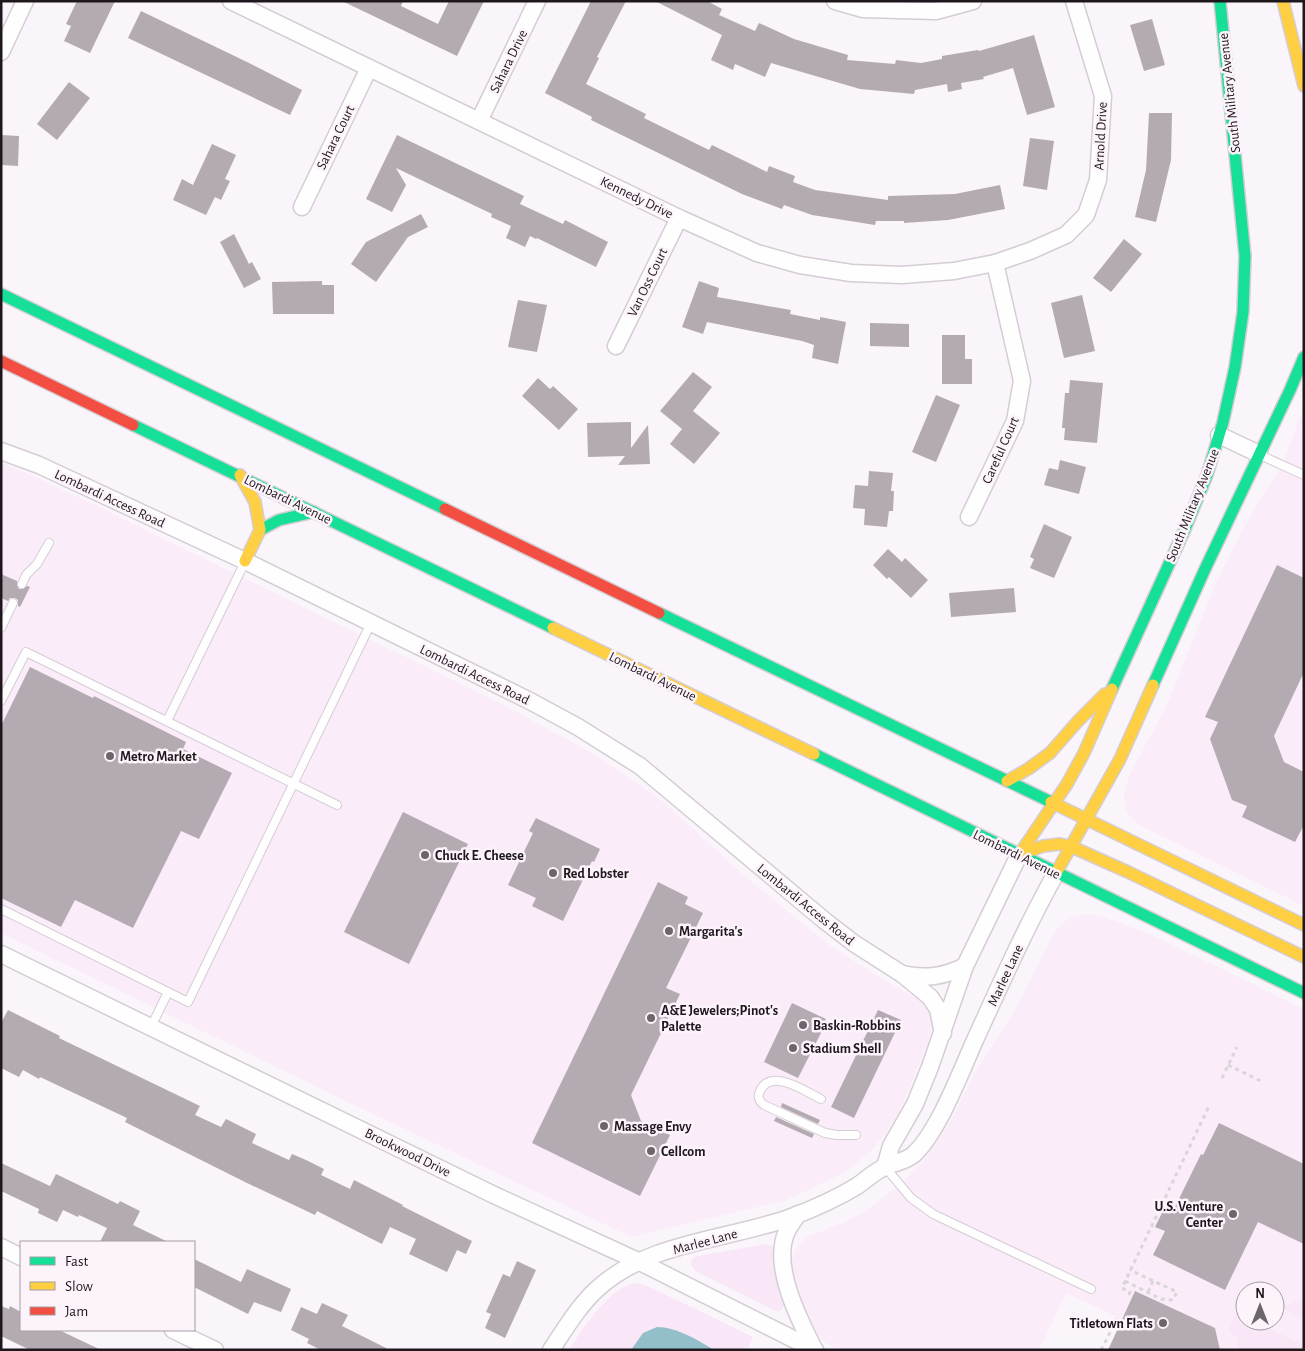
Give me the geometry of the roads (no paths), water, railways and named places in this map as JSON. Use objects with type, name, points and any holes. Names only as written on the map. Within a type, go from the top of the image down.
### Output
[{"type":"main road","name":"South Military Avenue","points":[[1019,855],[1073,775],[1084,753],[1112,687],[1190,518],[1219,435],[1238,346],[1245,280],[1240,199],[1220,1]]},
{"type":"main road","points":[[1284,1],[1304,86]]},
{"type":"main road","points":[[1294,44],[1304,54]]},
{"type":"main road","points":[[1,294],[1304,925]]},
{"type":"main road","points":[[1056,873],[1120,760],[1205,569],[1304,357]]},
{"type":"main road","name":"Lombardi Avenue","points":[[1,361],[667,682],[1304,993]]},
{"type":"main road","points":[[240,475],[255,502],[260,530],[245,561]]},
{"type":"main road","points":[[260,530],[283,519],[314,512]]},
{"type":"main road","points":[[1007,780],[1028,769],[1050,753],[1078,721],[1112,687]]},
{"type":"main road","points":[[1019,855],[1043,846],[1060,844],[1072,846],[1304,957]]},
{"type":"street","points":[[1,52],[25,1]]},
{"type":"street","name":"Kennedy Drive","points":[[232,1],[678,218],[757,253],[800,265],[851,273],[902,275],[954,271],[995,263],[1030,252],[1066,236]]},
{"type":"street","name":"Sahara Drive","points":[[479,121],[537,1]]},
{"type":"street","points":[[835,1],[863,9],[936,11],[973,1]]},
{"type":"street","name":"Arnold Drive","points":[[1066,236],[1086,215],[1098,180],[1103,96],[1074,1]]},
{"type":"street","name":"Sahara Court","points":[[302,207],[369,68]]},
{"type":"street","name":"Van Oss Court","points":[[616,346],[678,218]]},
{"type":"street","name":"Careful Court","points":[[969,518],[1015,421],[1022,381],[995,263]]},
{"type":"street","points":[[1219,435],[1259,454]]},
{"type":"street","name":"Lombardi Access Road","points":[[1,451],[38,465],[245,561],[546,709],[624,755],[687,804],[819,916],[855,944],[902,974],[933,1001],[939,1014],[943,1033]]},
{"type":"street","points":[[885,1166],[891,1146],[920,1092],[943,1033],[965,966],[1019,855]]},
{"type":"street","name":"Marlee Lane","points":[[551,1350],[584,1302],[598,1288],[620,1272],[676,1248],[775,1222],[798,1214],[840,1196],[885,1166],[902,1162],[911,1157],[923,1144],[932,1129],[1056,873]]},
{"type":"street","name":"Brookwood Drive","points":[[1,954],[494,1194],[640,1262],[815,1350]]},
{"type":"street","name":"Lombardi Access Road","points":[[902,974],[934,977],[965,966]]},
{"type":"street","points":[[798,1214],[787,1231],[785,1238],[784,1264],[794,1307],[815,1350]]},
{"type":"street","points":[[1,1247],[20,1256]]},
{"type":"street","points":[[175,1331],[214,1350]]},
{"type":"lane","points":[[1259,454],[1304,475]]},
{"type":"lane","points":[[22,584],[26,575],[38,564],[49,543]]},
{"type":"lane","points":[[167,721],[245,561]]},
{"type":"lane","points":[[1,628],[13,603]]},
{"type":"lane","points":[[1,909],[188,1002],[371,623]]},
{"type":"lane","points":[[1,701],[26,652],[337,805]]},
{"type":"lane","points":[[151,1027],[168,992]]},
{"type":"lane","points":[[821,1099],[778,1080],[767,1083],[762,1088],[759,1096],[760,1101],[764,1105],[825,1133],[856,1135]]},
{"type":"lane","points":[[885,1166],[911,1198],[933,1214],[1091,1290]]},
{"type":"water","points":[[657,1327],[672,1329],[694,1338],[714,1350],[631,1350],[643,1333]]},
{"type":"place","name":"Metro Market","points":[[110,756]]},
{"type":"place","name":"Chuck E. Cheese","points":[[425,855]]},
{"type":"place","name":"Red Lobster","points":[[553,873]]},
{"type":"place","name":"Margarita's","points":[[669,931]]},
{"type":"place","name":"A&E Jewelers;Pinot's Palette","points":[[651,1018]]},
{"type":"place","name":"Baskin-Robbins","points":[[803,1025]]},
{"type":"place","name":"Stadium Shell","points":[[793,1048]]},
{"type":"place","name":"Massage Envy","points":[[604,1126]]},
{"type":"place","name":"Cellcom","points":[[651,1151]]},
{"type":"place","name":"U.S. Venture Center","points":[[1233,1214]]},
{"type":"place","name":"Titletown Flats","points":[[1163,1323]]}]
